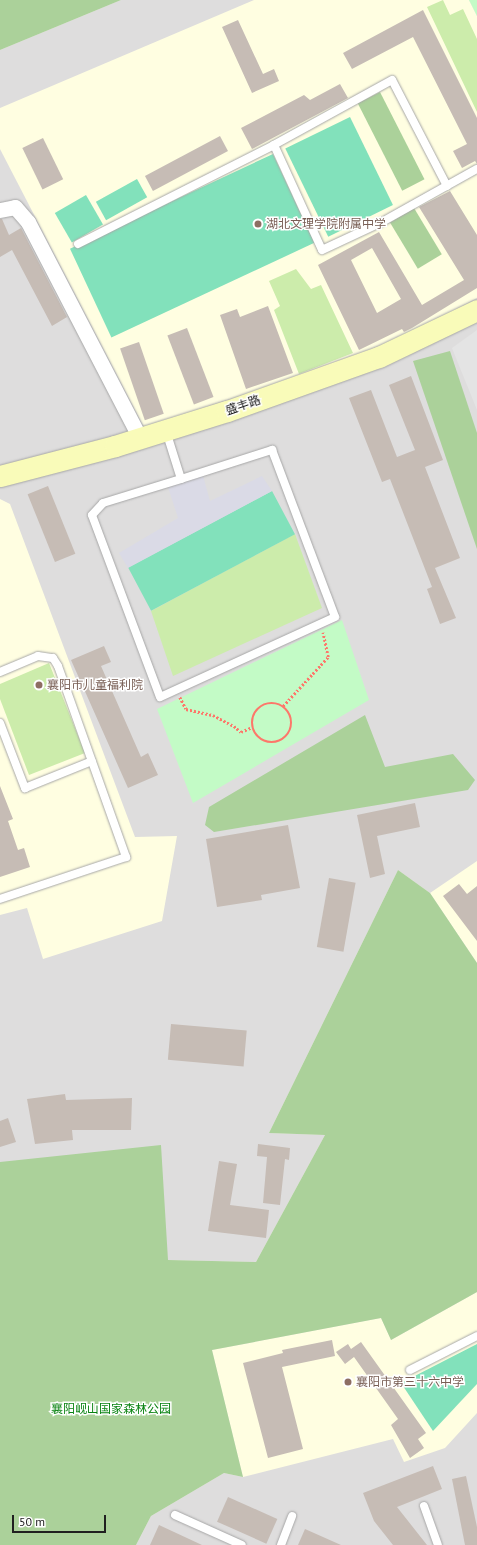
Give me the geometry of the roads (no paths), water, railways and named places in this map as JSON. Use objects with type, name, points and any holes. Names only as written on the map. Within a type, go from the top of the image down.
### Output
[{"type":"street","points":[[0,210],[15,207],[28,222],[140,438]]},
{"type":"street","name":"盛丰路","points":[[0,476],[140,438],[379,357],[477,310]]},
{"type":"lane","points":[[78,244],[274,145],[392,80],[447,186]]},
{"type":"lane","points":[[274,145],[322,250],[477,169]]},
{"type":"lane","points":[[165,430],[181,479]]},
{"type":"lane","points":[[272,450],[335,617],[160,697],[92,515],[103,503],[181,479],[272,450]]},
{"type":"lane","points":[[0,672],[38,656],[53,658],[58,666],[126,857],[0,899]]},
{"type":"lane","points":[[0,723],[25,788],[92,761]]},
{"type":"lane","points":[[410,1370],[477,1336]]},
{"type":"lane","points":[[424,1506],[438,1545]]},
{"type":"lane","points":[[175,1515],[242,1545]]},
{"type":"lane","points":[[281,1545],[292,1516]]},
{"type":"place","name":"湖北文理学院附属中学","points":[[258,224]]},
{"type":"place","name":"襄阳市儿童福利院","points":[[39,685]]},
{"type":"place","name":"襄阳市第三十六中学","points":[[348,1382]]},
{"type":"park label","name":"襄阳岘山国家森林公园","points":[[111,1409]]}]
